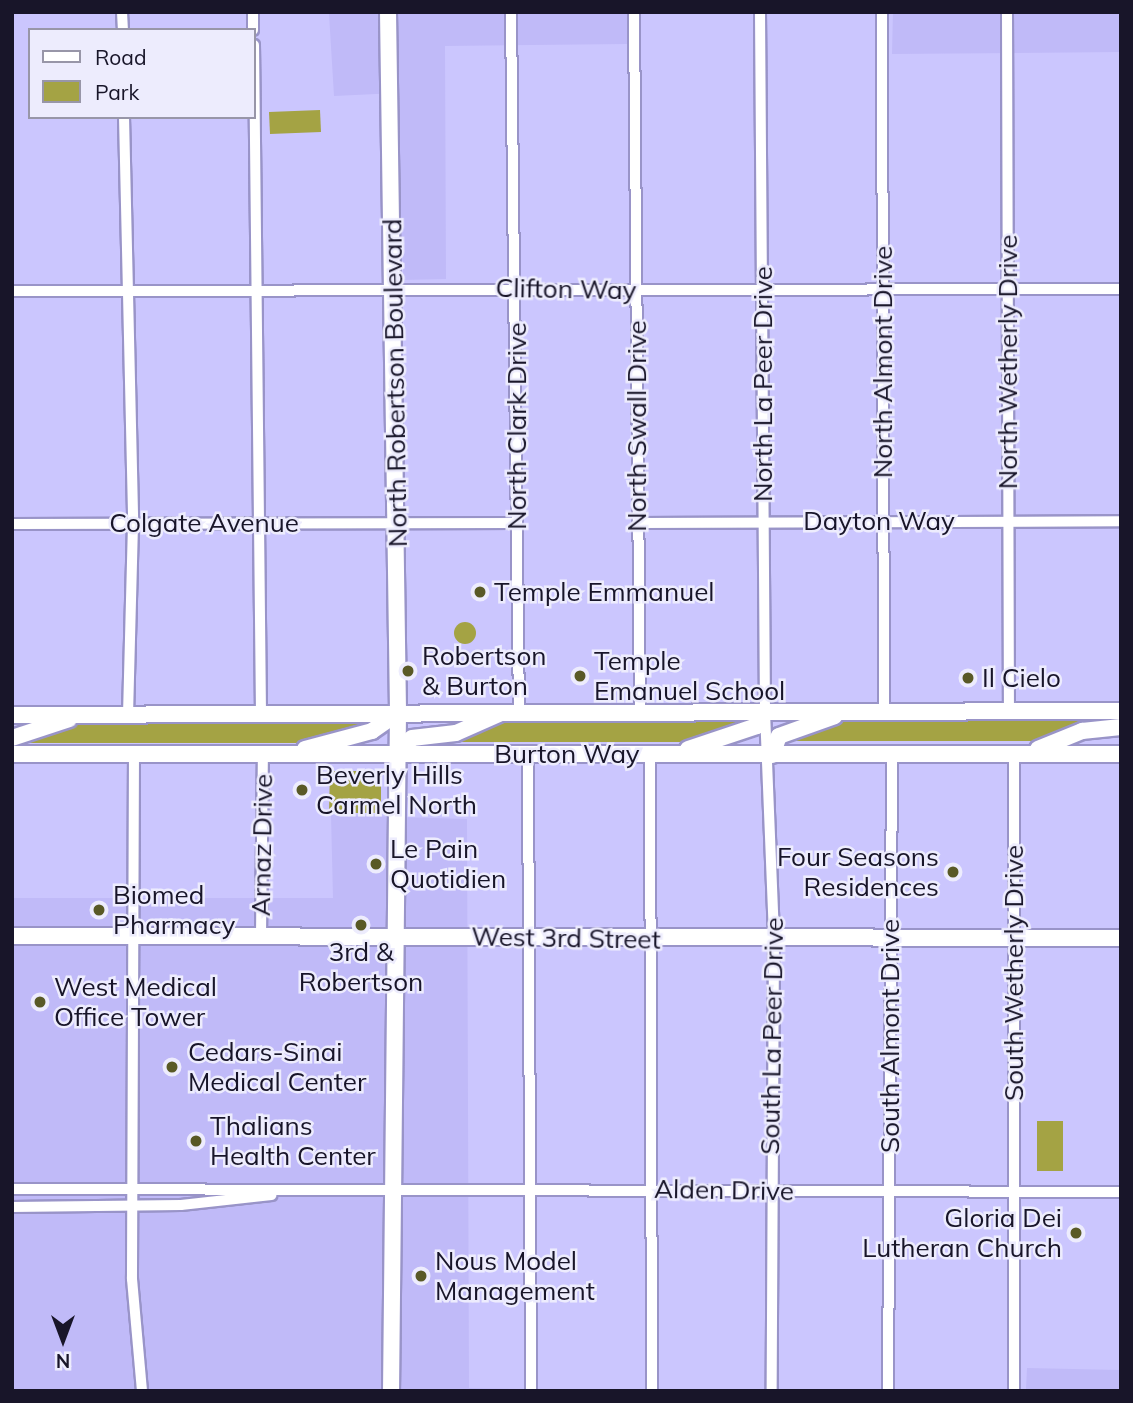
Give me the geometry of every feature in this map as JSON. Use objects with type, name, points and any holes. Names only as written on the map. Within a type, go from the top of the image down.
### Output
[{"type":"main road","name":"North Robertson Boulevard","points":[[388,12],[395,286],[398,713],[391,1391]]},
{"type":"main road","name":"Burton Way","points":[[12,715],[1121,711]]},
{"type":"main road","points":[[672,754],[757,726],[765,712]]},
{"type":"main road","points":[[772,755],[779,736],[847,712]]},
{"type":"main road","points":[[293,753],[372,731],[398,713]]},
{"type":"main road","points":[[396,760],[412,738],[457,733],[501,713]]},
{"type":"main road","points":[[12,738],[81,715]]},
{"type":"main road","points":[[1018,753],[1082,731],[1121,726]]},
{"type":"main road","name":"Burton Way","points":[[12,754],[293,753],[396,760],[528,754],[1121,754]]},
{"type":"main road","name":"West 3rd Street","points":[[12,936],[1121,938]]},
{"type":"street","name":"North Clark Drive","points":[[511,12],[519,713]]},
{"type":"street","name":"North Swall Drive","points":[[634,12],[640,713]]},
{"type":"street","name":"North La Peer Drive","points":[[760,12],[765,712],[772,755]]},
{"type":"street","name":"North Almont Drive","points":[[882,12],[884,712]]},
{"type":"street","name":"North Wetherly Drive","points":[[1007,12],[1009,712]]},
{"type":"street","points":[[124,119],[133,524],[128,714]]},
{"type":"street","points":[[256,119],[262,523],[261,714]]},
{"type":"street","name":"Clifton Way","points":[[12,290],[395,286],[637,290],[1121,289]]},
{"type":"street","name":"Dayton Way","points":[[638,523],[1121,521]]},
{"type":"street","points":[[396,523],[517,523]]},
{"type":"street","name":"Colgate Avenue","points":[[12,524],[396,523]]},
{"type":"street","points":[[134,752],[131,936],[132,1207],[142,1391]]},
{"type":"street","name":"Arnaz Drive","points":[[261,936],[263,753]]},
{"type":"street","name":"South Wetherly Drive","points":[[1013,1192],[1018,753]]},
{"type":"street","points":[[528,754],[531,1391]]},
{"type":"street","points":[[650,754],[652,1391]]},
{"type":"street","name":"South Almont Drive","points":[[889,1192],[892,754]]},
{"type":"street","name":"South La Peer Drive","points":[[771,1191],[774,938],[772,755]]},
{"type":"street","name":"Alden Drive","points":[[12,1189],[1121,1192]]},
{"type":"street","points":[[15,1207],[18,1198],[46,1189]]},
{"type":"street","name":"Alden Drive","points":[[15,1207],[132,1207],[326,1189]]},
{"type":"street","points":[[771,1191],[772,1391]]},
{"type":"street","points":[[888,1391],[889,1192]]},
{"type":"street","points":[[1013,1192],[1014,1391]]},
{"type":"shaded area","points":[[323,12],[627,12],[627,44],[445,46],[446,279],[403,280],[397,93],[334,96],[329,14]]},
{"type":"shaded area","points":[[893,12],[1121,12],[1121,52],[892,54]]},
{"type":"shaded area","points":[[331,815],[467,819],[469,1388],[655,1391],[12,1391],[12,898],[333,898]]},
{"type":"shaded area","points":[[1027,1368],[1120,1370],[1120,1391],[952,1391],[1026,1389]]},
{"type":"green space","points":[[320,110],[321,132],[270,134],[269,112]]},
{"type":"green space","points":[[465,622],[473,625],[476,633],[473,641],[465,644],[457,641],[454,633],[457,625]]},
{"type":"green space","points":[[559,718],[756,718],[695,742],[418,742],[498,723]]},
{"type":"green space","points":[[844,718],[1105,718],[1119,722],[1051,741],[780,741]]},
{"type":"green space","points":[[66,724],[370,724],[304,743],[12,743]]},
{"type":"green space","points":[[330,771],[381,771],[381,813],[329,813]]},
{"type":"green space","points":[[1037,1121],[1063,1121],[1063,1171],[1037,1171]]},
{"type":"place","name":"Temple Emmanuel","points":[[480,592]]},
{"type":"place","name":"Robertson & Burton","points":[[408,671]]},
{"type":"place","name":"Temple Emanuel School","points":[[580,676]]},
{"type":"place","name":"Il Cielo","points":[[968,678]]},
{"type":"place","name":"Beverly Hills Carmel North","points":[[302,790]]},
{"type":"place","name":"Le Pain Quotidien","points":[[376,864]]},
{"type":"place","name":"Four Seasons Residences","points":[[953,872]]},
{"type":"place","name":"Biomed Pharmacy","points":[[99,910]]},
{"type":"place","name":"3rd & Robertson","points":[[361,925]]},
{"type":"place","name":"West Medical Office Tower","points":[[40,1002]]},
{"type":"place","name":"Cedars-Sinai Medical Center","points":[[172,1067]]},
{"type":"place","name":"Thalians Health Center","points":[[196,1141]]},
{"type":"place","name":"Gloria Dei Lutheran Church","points":[[1076,1233]]},
{"type":"place","name":"Nous Model Management","points":[[421,1276]]}]
